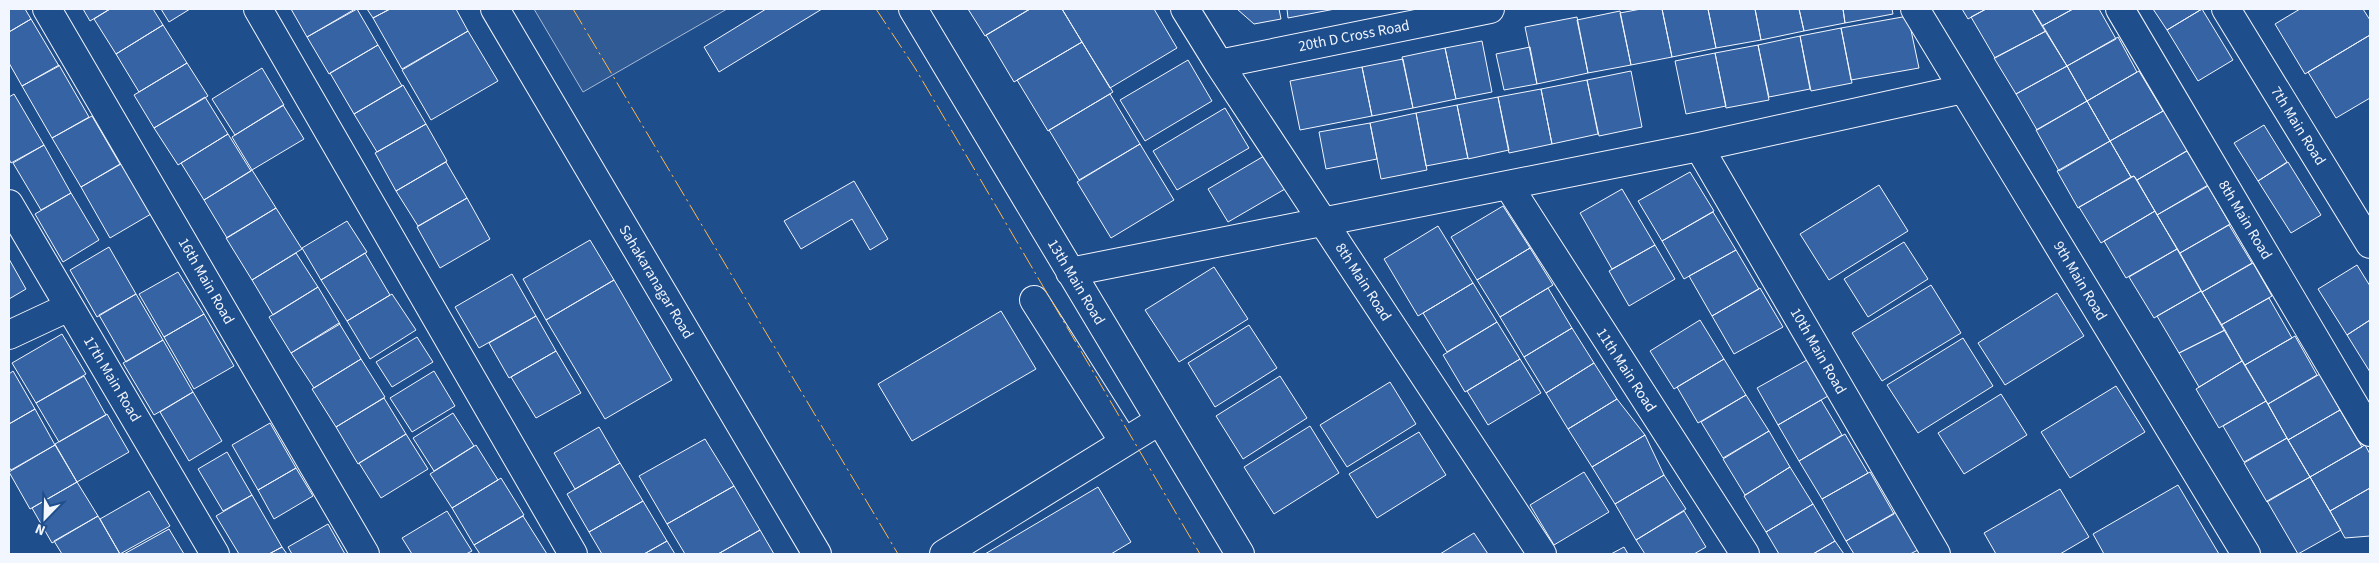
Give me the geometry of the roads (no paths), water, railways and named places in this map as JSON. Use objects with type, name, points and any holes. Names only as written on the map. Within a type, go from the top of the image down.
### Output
[{"type":"street","name":"16th Main Road","points":[[47,9],[365,554]]},
{"type":"street","points":[[258,9],[573,554]]},
{"type":"street","name":"Sahakaranagar Road","points":[[495,9],[817,554]]},
{"type":"street","name":"13th Main Road","points":[[913,9],[1240,554]]},
{"type":"street","name":"8th Main Road","points":[[1185,9],[1219,64],[1542,554]]},
{"type":"street","name":"20th D Cross Road","points":[[1219,64],[1490,9]]},
{"type":"street","name":"9th Main Road","points":[[1914,9],[2246,554]]},
{"type":"street","name":"8th Main Road","points":[[2120,9],[2370,432]]},
{"type":"street","name":"7th Main Road","points":[[2226,9],[2370,244]]},
{"type":"street","points":[[1070,272],[1699,147],[1963,89]]},
{"type":"street","name":"10th Main Road","points":[[1699,147],[1936,554]]},
{"type":"street","name":"11th Main Road","points":[[1508,185],[1744,554]]},
{"type":"street","name":"17th Main Road","points":[[9,204],[215,554]]},
{"type":"street","points":[[1034,300],[1124,442]]},
{"type":"street","points":[[9,336],[69,307]]},
{"type":"street","points":[[944,554],[1159,420]]}]
